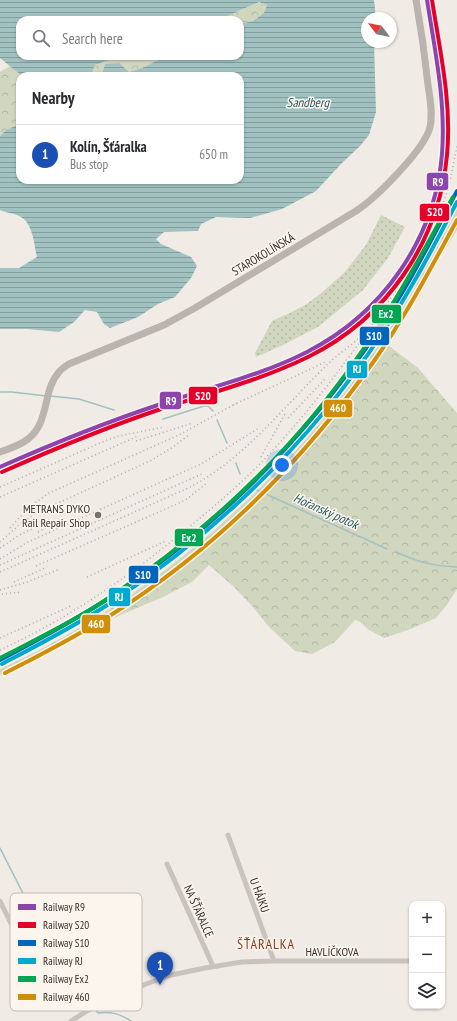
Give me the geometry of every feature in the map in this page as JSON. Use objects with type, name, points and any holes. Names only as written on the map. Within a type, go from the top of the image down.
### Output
[{"type":"street","name":"STAROKOLÍNSKÁ","points":[[0,452],[27,440],[40,427],[54,380],[60,371],[69,364],[164,325],[195,308],[356,211],[368,203],[385,187],[420,147],[427,137],[430,127],[431,104],[416,0]]},
{"type":"street","name":"U HÁJKU","points":[[228,836],[274,961]]},
{"type":"street","name":"NA ŠŤÁRALCE","points":[[167,864],[213,966]]},
{"type":"street","points":[[0,901],[10,921]]},
{"type":"street","name":"HAVLÍČKOVA","points":[[142,986],[171,975],[213,966],[242,962],[409,960]]},
{"type":"street","name":"HAVLÍČKOVA","points":[[71,1021],[87,1011]]},
{"type":"green space","points":[[259,2],[267,5],[264,13],[253,21],[244,23],[244,16],[227,16]]},
{"type":"green space","points":[[109,60],[158,60],[142,68],[129,72],[105,64],[103,72],[92,72],[95,65]]},
{"type":"green space","points":[[10,66],[17,72],[16,126],[6,130],[0,136],[0,72]]},
{"type":"green space","points":[[457,208],[457,230],[414,300],[389,346],[418,368],[457,413],[457,589],[436,618],[384,638],[355,620],[335,642],[312,654],[295,651],[269,627],[234,587],[209,565],[192,582],[163,597],[109,620],[43,656],[0,675],[0,669],[56,641],[110,608],[163,572],[213,531],[260,487],[304,441],[345,392],[391,325],[411,292]]},
{"type":"green space","points":[[381,215],[405,227],[388,258],[363,290],[318,327],[256,357],[255,353],[272,321],[305,305],[344,273],[366,245]]},
{"type":"water","name":"Sandberg","points":[[0,0],[374,0],[375,12],[361,12],[361,48],[374,48],[376,112],[369,135],[316,191],[282,209],[250,218],[216,217],[201,224],[198,231],[164,232],[156,239],[161,244],[191,257],[197,266],[191,278],[175,297],[158,304],[138,317],[110,328],[104,324],[97,312],[85,310],[74,322],[59,332],[27,329],[0,329],[0,268],[19,268],[37,257],[31,229],[25,220],[19,216],[0,210],[0,136],[6,130],[16,126],[16,184],[244,184],[244,72],[129,72],[142,68],[158,60],[244,60],[244,23],[253,21],[264,13],[267,5],[259,2],[227,16],[16,16],[16,60],[109,60],[95,65],[92,72],[17,72],[0,58]]},
{"type":"water","name":"Sandberg","points":[[119,63],[129,72],[103,72],[105,64]]},
{"type":"waterway","name":"Hořanský potok","points":[[0,392],[46,396]]},
{"type":"waterway","name":"Hořanský potok","points":[[50,396],[79,399],[114,410]]},
{"type":"waterway","name":"Hořanský potok","points":[[163,419],[204,406],[208,406],[213,411]]},
{"type":"waterway","name":"Hořanský potok","points":[[217,420],[227,443]]},
{"type":"waterway","name":"Hořanský potok","points":[[236,463],[240,474]]},
{"type":"waterway","name":"Hořanský potok","points":[[257,490],[387,549]]},
{"type":"waterway","name":"Hořanský potok","points":[[396,552],[425,563],[457,567]]},
{"type":"waterway","points":[[0,848],[23,893]]},
{"type":"waterway","points":[[96,1011],[98,1013],[107,1012],[115,1014],[131,1021]]},
{"type":"railway","points":[[416,255],[439,215],[449,186],[457,146]]},
{"type":"railway","points":[[0,650],[46,627],[112,586],[173,540],[239,484],[275,448],[329,384],[410,270]]},
{"type":"railway","points":[[0,572],[186,489],[206,478],[244,449],[335,357],[359,338]]},
{"type":"railway","points":[[233,405],[327,361]]},
{"type":"railway","points":[[288,418],[325,379]]},
{"type":"railway","points":[[10,528],[28,508],[49,493],[179,435],[237,403]]},
{"type":"railway","points":[[261,457],[286,412]]},
{"type":"railway","points":[[136,441],[193,423]]},
{"type":"railway","points":[[0,487],[107,440],[119,436],[164,427]]},
{"type":"railway","points":[[0,559],[28,542],[201,464],[259,428]]},
{"type":"railway","points":[[0,542],[34,514],[150,461],[173,447],[190,434]]},
{"type":"railway","points":[[0,497],[138,436]]},
{"type":"railway","points":[[0,565],[204,473]]},
{"type":"railway","points":[[36,566],[177,504],[187,499],[207,483]]},
{"type":"railway","points":[[0,548],[18,536],[50,519]]},
{"type":"railway","points":[[38,532],[61,520]]},
{"type":"railway","points":[[87,577],[166,541]]},
{"type":"railway","points":[[14,582],[47,567]]},
{"type":"railway","points":[[0,590],[27,582],[60,569]]},
{"type":"railway","points":[[2,594],[22,592]]},
{"type":"railway","points":[[0,638],[73,605]]},
{"type":"rail line","name":"R9","points":[[0,467],[118,419],[252,375],[307,352],[334,336],[359,317],[381,295],[400,270],[416,244],[429,215],[437,185],[442,154],[443,135],[441,96],[427,0]]},
{"type":"rail line","name":"S20","points":[[2,472],[121,423],[272,373],[308,357],[336,341],[362,321],[385,299],[404,274],[420,247],[433,218],[442,187],[447,155],[447,97],[432,0]]},
{"type":"rail line","name":"S10","points":[[0,660],[84,614],[150,570],[187,541],[258,478],[321,407],[378,331],[410,280],[457,191]]},
{"type":"rail line","name":"Ex2","points":[[0,658],[79,617],[141,575],[212,519],[277,456],[336,388],[375,332],[421,256],[453,197]]},
{"type":"rail line","name":"RJ","points":[[2,664],[59,634],[115,600],[191,543],[262,480],[295,445],[356,371],[403,300],[457,202]]},
{"type":"rail line","name":"460","points":[[5,673],[98,623],[149,589],[186,562],[255,501],[318,434],[374,361],[407,310],[457,220]]},
{"type":"place","name":"METRANS DYKO Rail Repair Shop","points":[[98,515]]},
{"type":"place","name":"Kolín, Šťáralka","points":[[160,985]]},
{"type":"district","name":"ŠŤÁRALKA","points":[[266,944]]}]
